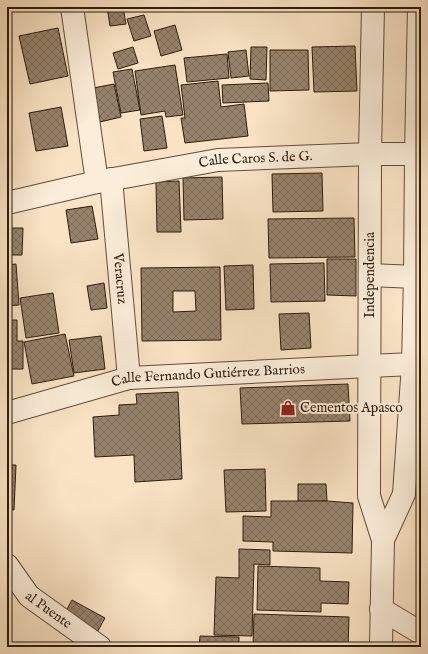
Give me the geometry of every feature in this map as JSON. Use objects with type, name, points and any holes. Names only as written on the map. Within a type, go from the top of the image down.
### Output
[{"type":"street","name":"Veracruz","points":[[72,7],[104,181],[129,378]]},
{"type":"street","name":"Independencia","points":[[373,7],[370,154],[369,496],[383,540],[381,647]]},
{"type":"street","name":"Independencia","points":[[383,540],[413,493],[413,364],[418,276],[416,154],[419,7]]},
{"type":"street","name":"Calle Caros S. de G.","points":[[7,203],[104,181],[218,160],[370,154],[416,154]]},
{"type":"street","points":[[370,275],[418,276]]},
{"type":"street","name":"Calle Fernando Gutiérrez Barrios","points":[[7,413],[129,378],[413,364]]},
{"type":"street","points":[[369,496],[413,493]]},
{"type":"street","name":"al Puente","points":[[7,564],[29,596],[100,647]]},
{"type":"street","points":[[381,609],[421,633]]},
{"type":"building","points":[[107,7],[123,7],[126,24],[110,26]]},
{"type":"building","points":[[144,15],[151,36],[134,41],[127,19]]},
{"type":"building","points":[[175,25],[182,50],[161,56],[154,31]]},
{"type":"building","points":[[58,28],[68,76],[30,84],[19,36]]},
{"type":"building","points":[[355,46],[357,91],[314,92],[312,47]]},
{"type":"building","points":[[133,47],[138,63],[118,69],[113,53]]},
{"type":"building","points":[[251,47],[267,47],[266,80],[250,79]]},
{"type":"building","points":[[246,50],[249,76],[231,78],[228,52]]},
{"type":"building","points":[[270,50],[308,50],[309,90],[270,91]]},
{"type":"building","points":[[227,54],[229,78],[187,82],[184,58]]},
{"type":"building","points":[[175,65],[183,115],[166,117],[165,111],[141,115],[135,71]]},
{"type":"building","points":[[132,69],[140,110],[121,113],[113,72]]},
{"type":"building","points":[[218,81],[221,107],[244,104],[248,136],[185,143],[181,118],[185,118],[181,85]]},
{"type":"building","points":[[268,83],[269,101],[223,103],[222,85]]},
{"type":"building","points":[[114,84],[121,117],[100,122],[93,88]]},
{"type":"building","points":[[61,107],[68,146],[36,151],[29,113]]},
{"type":"building","points":[[162,116],[167,148],[144,151],[140,119]]},
{"type":"building","points":[[322,173],[323,211],[273,212],[272,174]]},
{"type":"building","points":[[222,177],[223,219],[184,220],[183,178]]},
{"type":"building","points":[[179,181],[181,232],[157,232],[156,182]]},
{"type":"building","points":[[92,206],[98,239],[71,243],[66,210]]},
{"type":"building","points":[[354,218],[355,257],[269,258],[268,219]]},
{"type":"building","points":[[7,228],[23,228],[22,255],[7,255]]},
{"type":"building","points":[[327,259],[356,259],[356,296],[327,295]]},
{"type":"building","points":[[324,263],[325,301],[271,302],[270,264]]},
{"type":"building","points":[[16,264],[19,305],[7,306],[7,265]]},
{"type":"building","points":[[253,265],[254,309],[226,310],[224,266]]},
{"type":"building","points":[[220,267],[221,340],[142,341],[141,268]],"holes":[[[173,291],[195,291],[196,311],[173,312]]]},
{"type":"building","points":[[104,283],[107,308],[91,310],[87,286]]},
{"type":"building","points":[[53,293],[59,333],[26,338],[20,298]]},
{"type":"building","points":[[309,313],[311,348],[281,350],[279,314]]},
{"type":"building","points":[[7,320],[17,320],[17,341],[23,341],[23,369],[7,369]]},
{"type":"building","points":[[65,334],[74,376],[32,384],[24,342]]},
{"type":"building","points":[[101,336],[105,369],[74,373],[69,340]]},
{"type":"building","points":[[348,384],[350,421],[242,424],[240,388]]},
{"type":"building","points":[[178,392],[182,479],[135,482],[134,455],[95,457],[93,417],[119,415],[119,405],[137,404],[136,394]]},
{"type":"building","points":[[7,465],[16,465],[14,510],[7,509]]},
{"type":"building","points":[[265,469],[266,511],[226,512],[224,470]]},
{"type":"building","points":[[298,484],[326,484],[327,501],[298,502]]},
{"type":"building","points":[[271,501],[327,501],[353,503],[352,553],[273,551],[273,542],[243,541],[243,516],[271,517]]},
{"type":"building","points":[[239,549],[270,550],[270,565],[254,564],[252,636],[214,635],[216,577],[239,578]]},
{"type":"building","points":[[258,566],[320,568],[320,581],[349,582],[348,604],[321,603],[321,612],[257,610]]},
{"type":"building","points":[[72,600],[105,618],[95,636],[62,618]]},
{"type":"building","points":[[254,614],[349,617],[348,647],[253,647]]},
{"type":"building","points":[[200,636],[239,637],[239,647],[199,647]]},
{"type":"place","name":"Cementos Apasco","points":[[288,408]]}]
